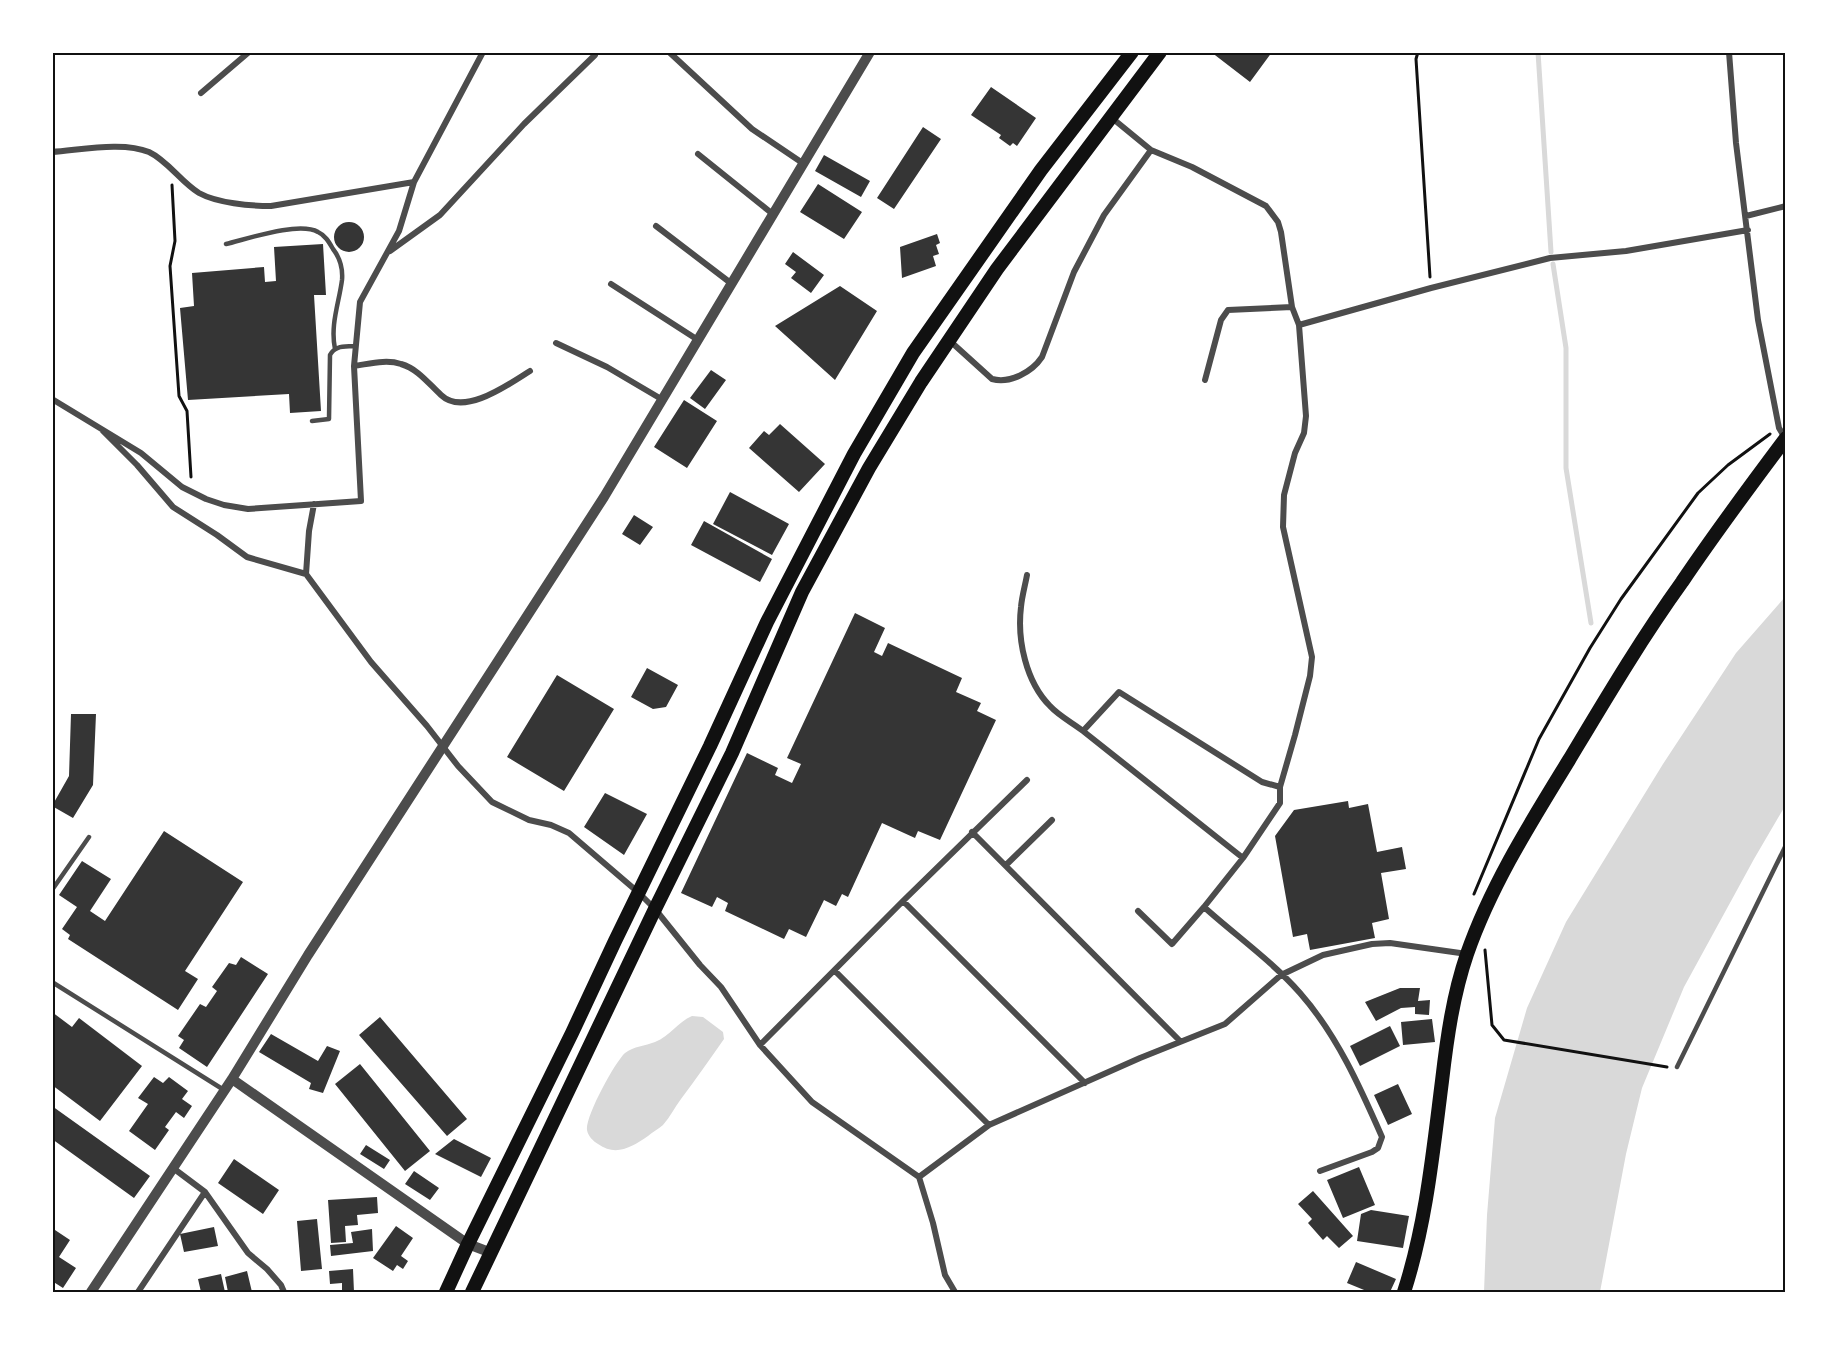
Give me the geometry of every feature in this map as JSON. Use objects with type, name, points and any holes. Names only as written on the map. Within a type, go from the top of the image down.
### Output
[{"type":"main road","points":[[446,1293],[710,746],[767,622],[860,444],[913,353],[1041,170],[1132,52]]},
{"type":"main road","points":[[472,1293],[489,1252],[732,753],[802,592],[869,468],[921,382],[998,269],[1160,52]]},
{"type":"main road","points":[[1404,1293],[1416,1252],[1427,1196],[1449,1026],[1455,994],[1467,954],[1511,856],[1606,699],[1680,583],[1783,435]]},
{"type":"street","points":[[201,93],[249,52]]},
{"type":"street","points":[[52,399],[148,458],[182,487],[224,505],[248,509],[361,501],[354,366],[360,302],[399,231],[414,183],[483,52]]},
{"type":"street","points":[[669,52],[752,129],[804,164]]},
{"type":"street","points":[[91,1293],[224,1090],[604,497],[870,52]]},
{"type":"street","points":[[1730,52],[1736,143],[1758,320],[1783,435]]},
{"type":"street","points":[[388,252],[440,215],[524,124],[595,55]]},
{"type":"street","points":[[1112,118],[1151,150],[1201,172],[1266,206],[1273,213],[1281,232],[1292,307],[1299,324],[1306,416],[1304,433],[1295,453],[1284,495],[1283,527],[1312,657],[1310,676],[1298,726],[1280,787],[1280,803],[1243,858],[1172,944],[1138,911]]},
{"type":"street","points":[[52,152],[134,147],[151,153],[199,193],[250,206],[271,206],[414,183]]},
{"type":"street","points":[[949,340],[992,379],[998,381],[1013,379],[1037,364],[1042,357],[1074,272],[1104,215],[1151,150]]},
{"type":"street","points":[[698,153],[774,215]]},
{"type":"street","points":[[1746,216],[1785,206]]},
{"type":"street","points":[[656,226],[732,284]]},
{"type":"street","points":[[1299,324],[1550,258],[1626,251],[1748,230]]},
{"type":"street","points":[[611,284],[698,340]]},
{"type":"street","points":[[1205,380],[1221,320],[1228,310],[1292,307]]},
{"type":"street","points":[[556,343],[607,367],[663,400]]},
{"type":"street","points":[[354,366],[385,362],[400,364],[423,377],[443,397],[456,402],[489,396],[530,371]]},
{"type":"street","points":[[94,423],[137,465],[173,507],[247,557],[306,574],[371,662],[427,726],[458,766],[492,802],[529,820],[551,825],[569,833],[639,892],[721,987],[760,1046],[812,1102],[919,1177],[945,1275],[955,1293]]},
{"type":"street","points":[[306,574],[309,531],[314,504]]},
{"type":"street","points":[[1027,575],[1021,607],[1024,652],[1036,689],[1050,707],[1243,858]]},
{"type":"street","points":[[1083,731],[1119,692],[1262,782],[1280,787]]},
{"type":"street","points":[[760,1046],[972,832],[1027,780]]},
{"type":"street","points":[[1006,865],[1052,820]]},
{"type":"street","points":[[972,832],[1180,1041]]},
{"type":"street","points":[[903,901],[1085,1083]]},
{"type":"street","points":[[1203,907],[1300,993],[1325,1027],[1359,1084],[1382,1137],[1378,1148],[1320,1171]]},
{"type":"street","points":[[919,1177],[989,1125],[1180,1041],[1226,1024],[1281,975],[1323,955],[1372,944],[1390,943],[1467,954]]},
{"type":"street","points":[[835,971],[989,1125]]},
{"type":"street","points":[[231,1079],[468,1244],[489,1252]]},
{"type":"street","points":[[173,1168],[206,1192],[248,1253],[267,1269],[281,1285],[284,1293]]},
{"type":"street","points":[[138,1293],[206,1192]]},
{"type":"lane","points":[[226,244],[307,228],[318,232],[329,241],[342,267],[333,338],[335,349]]},
{"type":"lane","points":[[312,421],[329,419],[330,355],[335,349],[355,346]]},
{"type":"lane","points":[[52,890],[89,837]]},
{"type":"lane","points":[[1677,1067],[1785,845]]},
{"type":"lane","points":[[52,982],[224,1090]]},
{"type":"path","points":[[1418,52],[1416,59],[1431,288]]},
{"type":"path","points":[[172,183],[175,241],[170,266],[179,396],[187,411],[191,477]]},
{"type":"path","points":[[1473,896],[1539,739],[1590,648],[1621,599],[1698,493],[1754,443],[1783,435]]},
{"type":"path","points":[[1484,944],[1492,1025],[1504,1040],[1657,1066]]},
{"type":"shaded area","points":[[1785,597],[1785,806],[1684,987],[1642,1088],[1626,1154],[1600,1292],[1484,1292],[1487,1215],[1495,1118],[1527,1008],[1566,922],[1663,764],[1736,653]]},
{"type":"shaded area","points":[[692,1016],[703,1017],[723,1032],[724,1039],[666,1122],[642,1140],[624,1149],[611,1150],[594,1141],[587,1130],[588,1123],[601,1090],[620,1058],[632,1049],[660,1039]]},
{"type":"building","points":[[1211,52],[1272,52],[1250,82]]},
{"type":"building","points":[[991,87],[1036,118],[1017,146],[1013,143],[1010,146],[999,138],[1001,135],[971,115]]},
{"type":"building","points":[[923,127],[941,139],[894,209],[877,198]]},
{"type":"building","points":[[824,155],[870,181],[861,197],[815,171]]},
{"type":"building","points":[[818,184],[862,212],[844,239],[800,212]]},
{"type":"building","points":[[349,222],[360,226],[364,237],[360,248],[349,252],[338,248],[334,237],[338,226]]},
{"type":"building","points":[[937,234],[940,243],[936,245],[939,254],[933,256],[936,266],[902,278],[900,247]]},
{"type":"building","points":[[323,244],[326,295],[314,295],[321,411],[290,413],[289,394],[188,400],[180,308],[194,306],[192,273],[264,267],[265,282],[276,281],[274,247]]},
{"type":"building","points":[[793,252],[824,275],[811,293],[791,278],[796,272],[785,264]]},
{"type":"building","points":[[840,286],[877,311],[835,380],[775,326]]},
{"type":"building","points":[[711,370],[726,380],[705,409],[690,398]]},
{"type":"building","points":[[684,400],[717,421],[687,468],[654,447]]},
{"type":"building","points":[[780,424],[825,464],[799,492],[749,448],[764,431],[769,435]]},
{"type":"building","points":[[730,492],[789,524],[772,555],[713,524]]},
{"type":"building","points":[[634,515],[653,527],[640,545],[622,534]]},
{"type":"building","points":[[704,521],[772,559],[760,582],[691,545]]},
{"type":"building","points":[[855,613],[885,628],[874,652],[882,656],[888,643],[962,678],[956,692],[981,703],[977,711],[996,720],[940,840],[918,831],[915,838],[882,823],[848,897],[842,894],[836,906],[824,900],[806,937],[789,929],[784,939],[725,911],[728,903],[717,897],[712,907],[681,893],[747,753],[778,768],[775,775],[792,783],[801,764],[787,758]]},
{"type":"building","points":[[647,668],[678,685],[666,707],[653,709],[631,697]]},
{"type":"building","points":[[557,675],[614,709],[564,791],[507,757]]},
{"type":"building","points":[[71,714],[96,714],[93,785],[73,818],[52,806],[69,776]]},
{"type":"building","points":[[605,793],[647,814],[624,855],[584,827]]},
{"type":"building","points":[[1348,801],[1349,808],[1368,804],[1377,852],[1402,847],[1406,869],[1381,873],[1389,919],[1372,923],[1375,938],[1310,950],[1307,934],[1293,937],[1275,836],[1294,810]]},
{"type":"building","points":[[164,831],[243,882],[185,971],[198,979],[178,1010],[68,939],[70,935],[62,929],[77,907],[59,895],[82,861],[111,879],[90,911],[105,921]]},
{"type":"building","points":[[241,957],[268,974],[207,1067],[179,1048],[184,1040],[178,1036],[200,1004],[206,1007],[217,991],[212,987],[229,963],[236,965]]},
{"type":"building","points":[[1400,988],[1420,988],[1418,1001],[1430,1000],[1429,1015],[1415,1014],[1415,1007],[1401,1008],[1376,1021],[1365,1002]]},
{"type":"building","points":[[52,1012],[72,1027],[79,1018],[142,1066],[100,1121],[52,1085]]},
{"type":"building","points":[[380,1017],[467,1119],[447,1136],[359,1035]]},
{"type":"building","points":[[1432,1019],[1435,1042],[1403,1045],[1401,1022]]},
{"type":"building","points":[[1390,1026],[1400,1046],[1360,1066],[1350,1046]]},
{"type":"building","points":[[271,1034],[318,1061],[327,1046],[340,1051],[323,1093],[309,1089],[311,1083],[259,1052]]},
{"type":"building","points":[[360,1064],[430,1151],[405,1171],[335,1084]]},
{"type":"building","points":[[154,1077],[163,1083],[169,1077],[188,1091],[182,1099],[192,1106],[184,1118],[176,1112],[165,1127],[169,1130],[155,1150],[129,1131],[148,1104],[138,1098]]},
{"type":"building","points":[[1398,1084],[1412,1114],[1388,1125],[1374,1095]]},
{"type":"building","points":[[52,1106],[150,1176],[134,1198],[52,1139]]},
{"type":"building","points":[[454,1139],[491,1158],[481,1177],[435,1154]]},
{"type":"building","points":[[366,1145],[390,1160],[384,1169],[360,1154]]},
{"type":"building","points":[[234,1159],[279,1190],[263,1214],[218,1183]]},
{"type":"building","points":[[1359,1167],[1375,1205],[1343,1218],[1327,1180]]},
{"type":"building","points":[[414,1171],[439,1188],[430,1200],[405,1184]]},
{"type":"building","points":[[1313,1191],[1353,1236],[1339,1248],[1327,1236],[1323,1240],[1308,1223],[1312,1219],[1298,1204]]},
{"type":"building","points":[[377,1197],[378,1213],[357,1215],[358,1225],[345,1226],[346,1242],[331,1243],[328,1200]]},
{"type":"building","points":[[1371,1210],[1409,1216],[1403,1248],[1357,1241],[1361,1214]]},
{"type":"building","points":[[317,1219],[322,1269],[301,1271],[297,1221]]},
{"type":"building","points":[[396,1226],[413,1238],[401,1256],[408,1261],[403,1269],[397,1265],[393,1271],[373,1258]]},
{"type":"building","points":[[214,1227],[218,1246],[184,1252],[180,1234]]},
{"type":"building","points":[[52,1228],[70,1240],[59,1257],[76,1268],[63,1288],[52,1281]]},
{"type":"building","points":[[372,1229],[373,1251],[331,1256],[330,1245],[353,1243],[351,1232]]},
{"type":"building","points":[[1356,1262],[1396,1279],[1390,1292],[1369,1292],[1347,1283]]},
{"type":"building","points":[[353,1269],[354,1292],[342,1292],[342,1283],[330,1284],[329,1271]]},
{"type":"building","points":[[247,1271],[252,1292],[228,1292],[225,1277]]},
{"type":"building","points":[[221,1274],[225,1292],[201,1292],[198,1279]]},
{"type":"waterway","points":[[1538,52],[1551,252]]},
{"type":"waterway","points":[[1553,264],[1566,348],[1566,468],[1591,623]]}]
